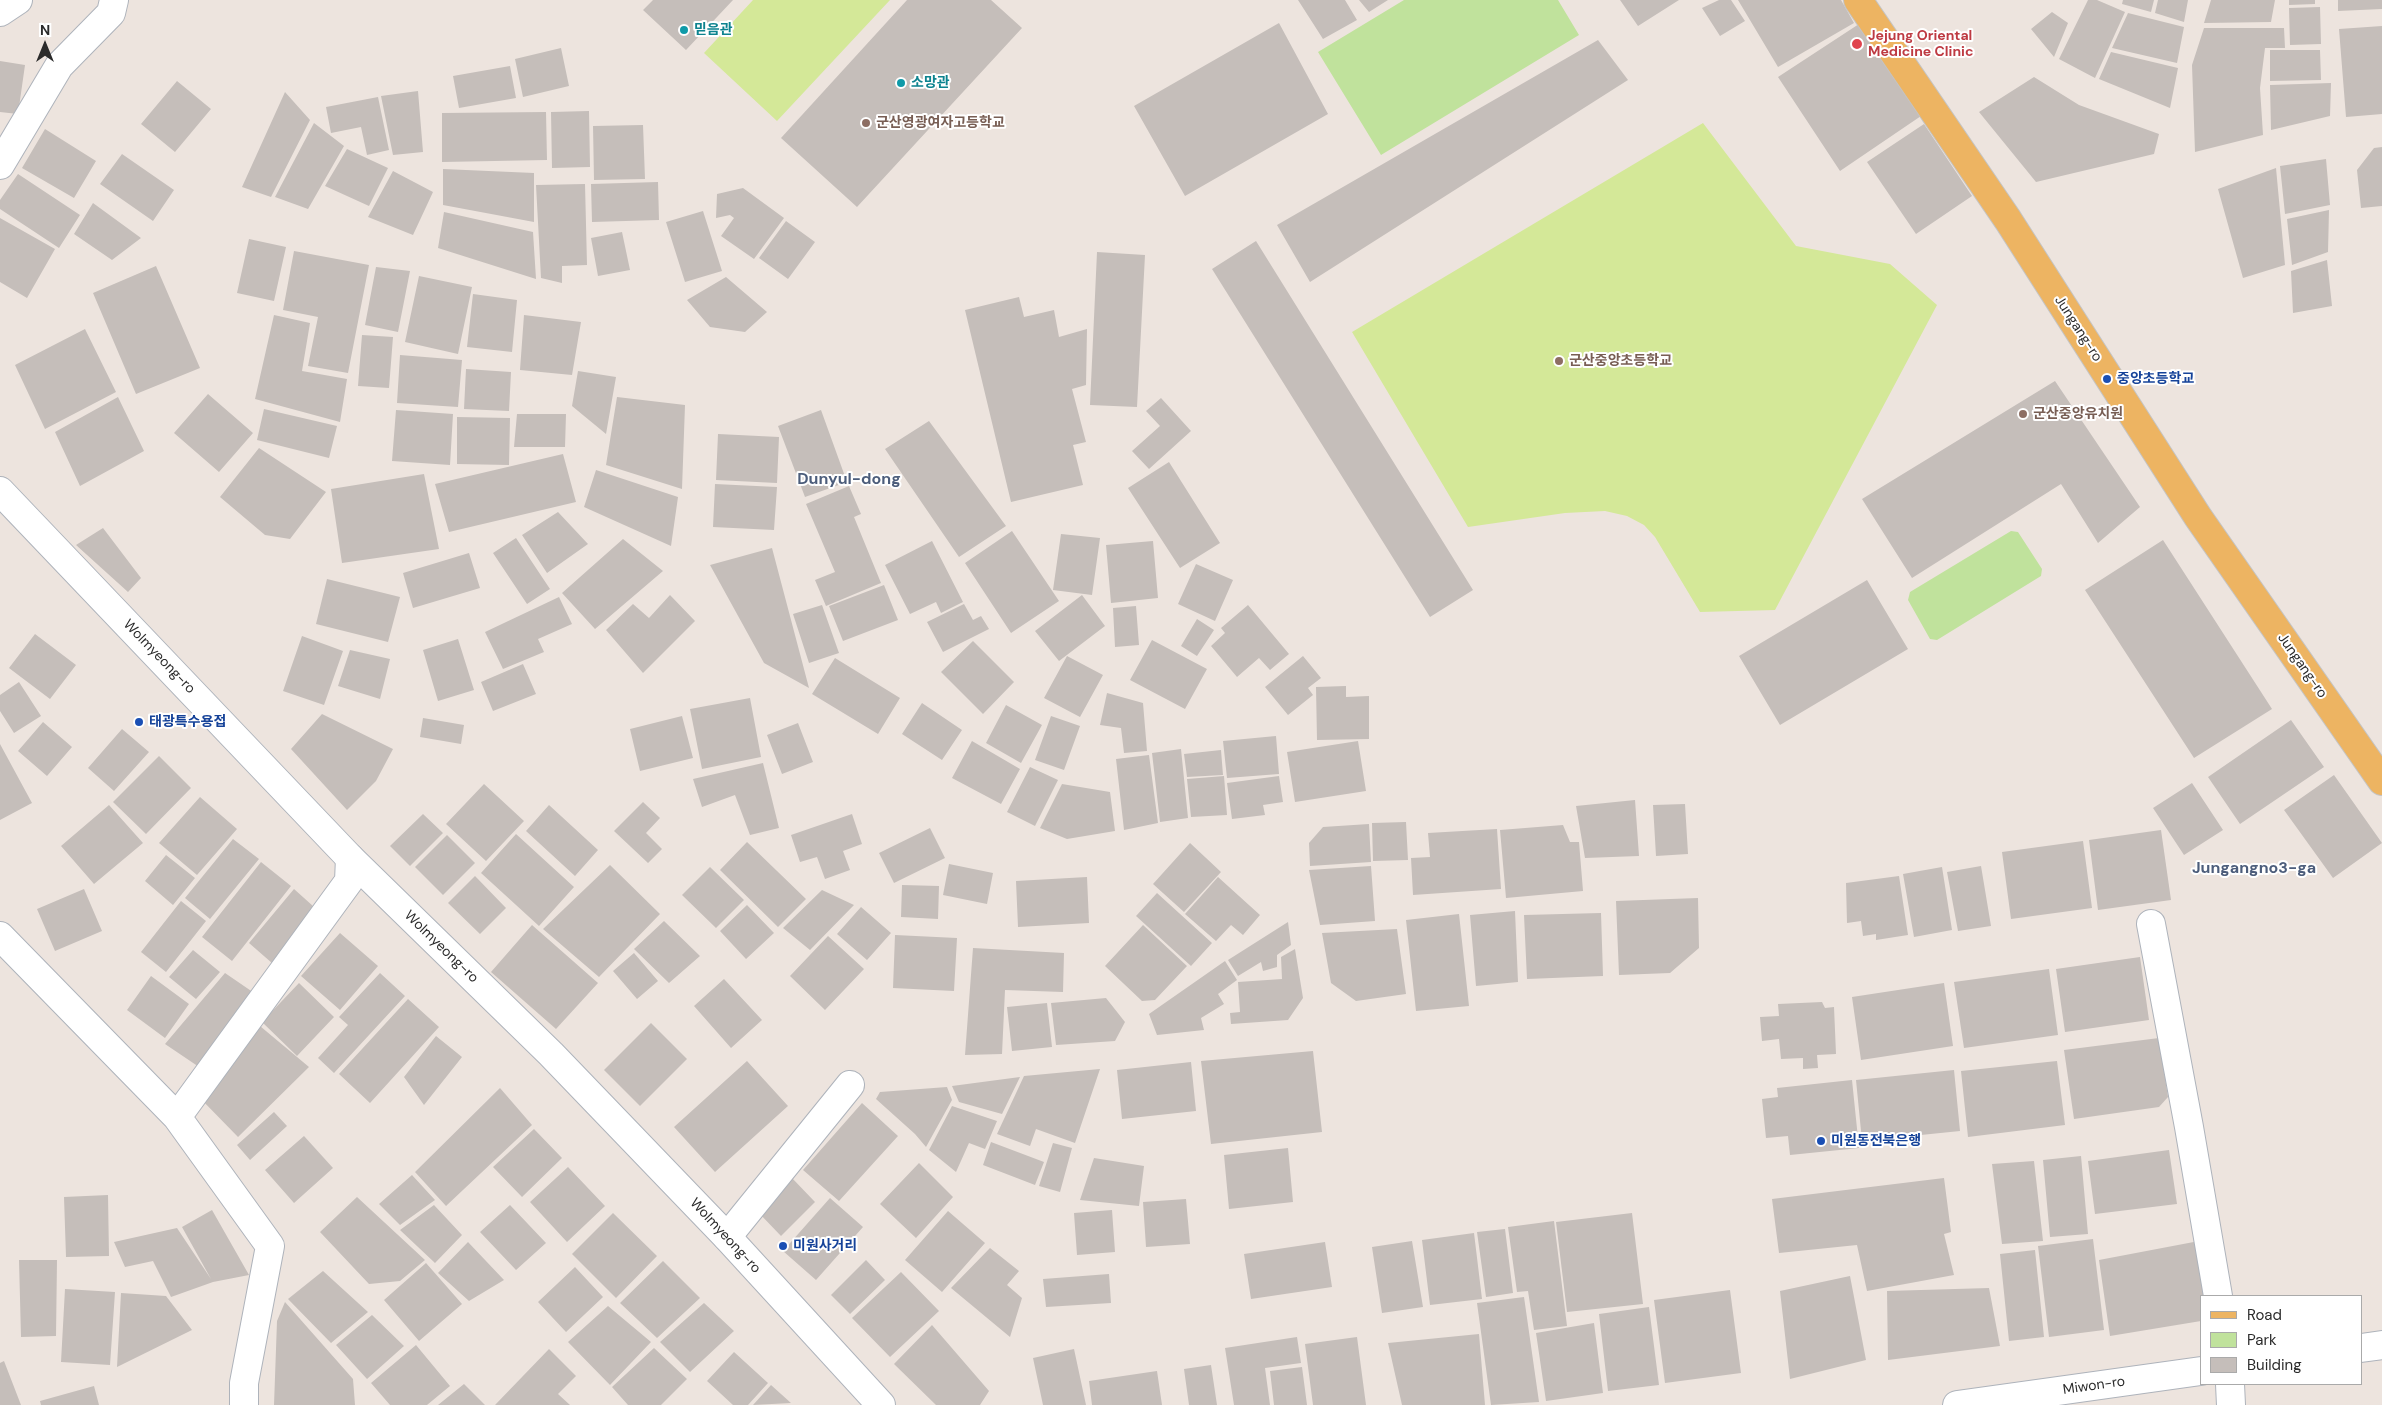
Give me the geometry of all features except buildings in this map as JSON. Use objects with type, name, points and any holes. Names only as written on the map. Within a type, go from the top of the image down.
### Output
[{"type":"main road","name":"Jungang-ro","points":[[1858,0],[2008,220],[2198,517],[2382,781]]},
{"type":"street","points":[[0,12],[18,0]]},
{"type":"street","points":[[0,164],[59,66],[111,13],[114,0]]},
{"type":"street","name":"Wolmyeong-ro","points":[[0,491],[350,858],[551,1054],[727,1237],[881,1405]]},
{"type":"street","points":[[177,1117],[349,881],[350,858]]},
{"type":"street","points":[[2151,924],[2190,1127],[2218,1295]]},
{"type":"street","points":[[0,936],[177,1117],[270,1246],[244,1383],[244,1405]]},
{"type":"street","points":[[727,1237],[850,1085]]},
{"type":"street","points":[[2362,1348],[2382,1345]]},
{"type":"street","name":"Miwon-ro","points":[[1957,1405],[2200,1371]]},
{"type":"street","points":[[2230,1385],[2231,1405]]},
{"type":"green space","points":[[753,0],[890,0],[777,121],[704,53]]},
{"type":"green space","points":[[1404,0],[1558,0],[1579,35],[1381,155],[1318,52]]},
{"type":"green space","points":[[1703,123],[1796,246],[1890,264],[1937,305],[1775,610],[1700,612],[1655,537],[1644,525],[1627,516],[1605,511],[1565,513],[1468,527],[1352,332]]},
{"type":"green space","points":[[2011,531],[2018,532],[2042,569],[2041,576],[1937,640],[1930,639],[1908,600],[1910,592]]},
{"type":"place","name":"믿음관","points":[[684,30]]},
{"type":"place","name":"Jejung Oriental Medicine Clinic","points":[[1857,44]]},
{"type":"place","name":"소망관","points":[[901,83]]},
{"type":"place","name":"군산영광여자고등학교","points":[[866,123]]},
{"type":"place","name":"군산중앙초등학교","points":[[1559,361]]},
{"type":"place","name":"중앙초등학교","points":[[2107,379]]},
{"type":"place","name":"군산중앙유치원","points":[[2023,414]]},
{"type":"place","name":"태광특수용접","points":[[139,722]]},
{"type":"place","name":"미원동전북은행","points":[[1821,1141]]},
{"type":"place","name":"미원사거리","points":[[783,1246]]},
{"type":"district","name":"Dunyul-dong","points":[[849,480]]},
{"type":"district","name":"Jungangno3-ga","points":[[2254,869]]}]
